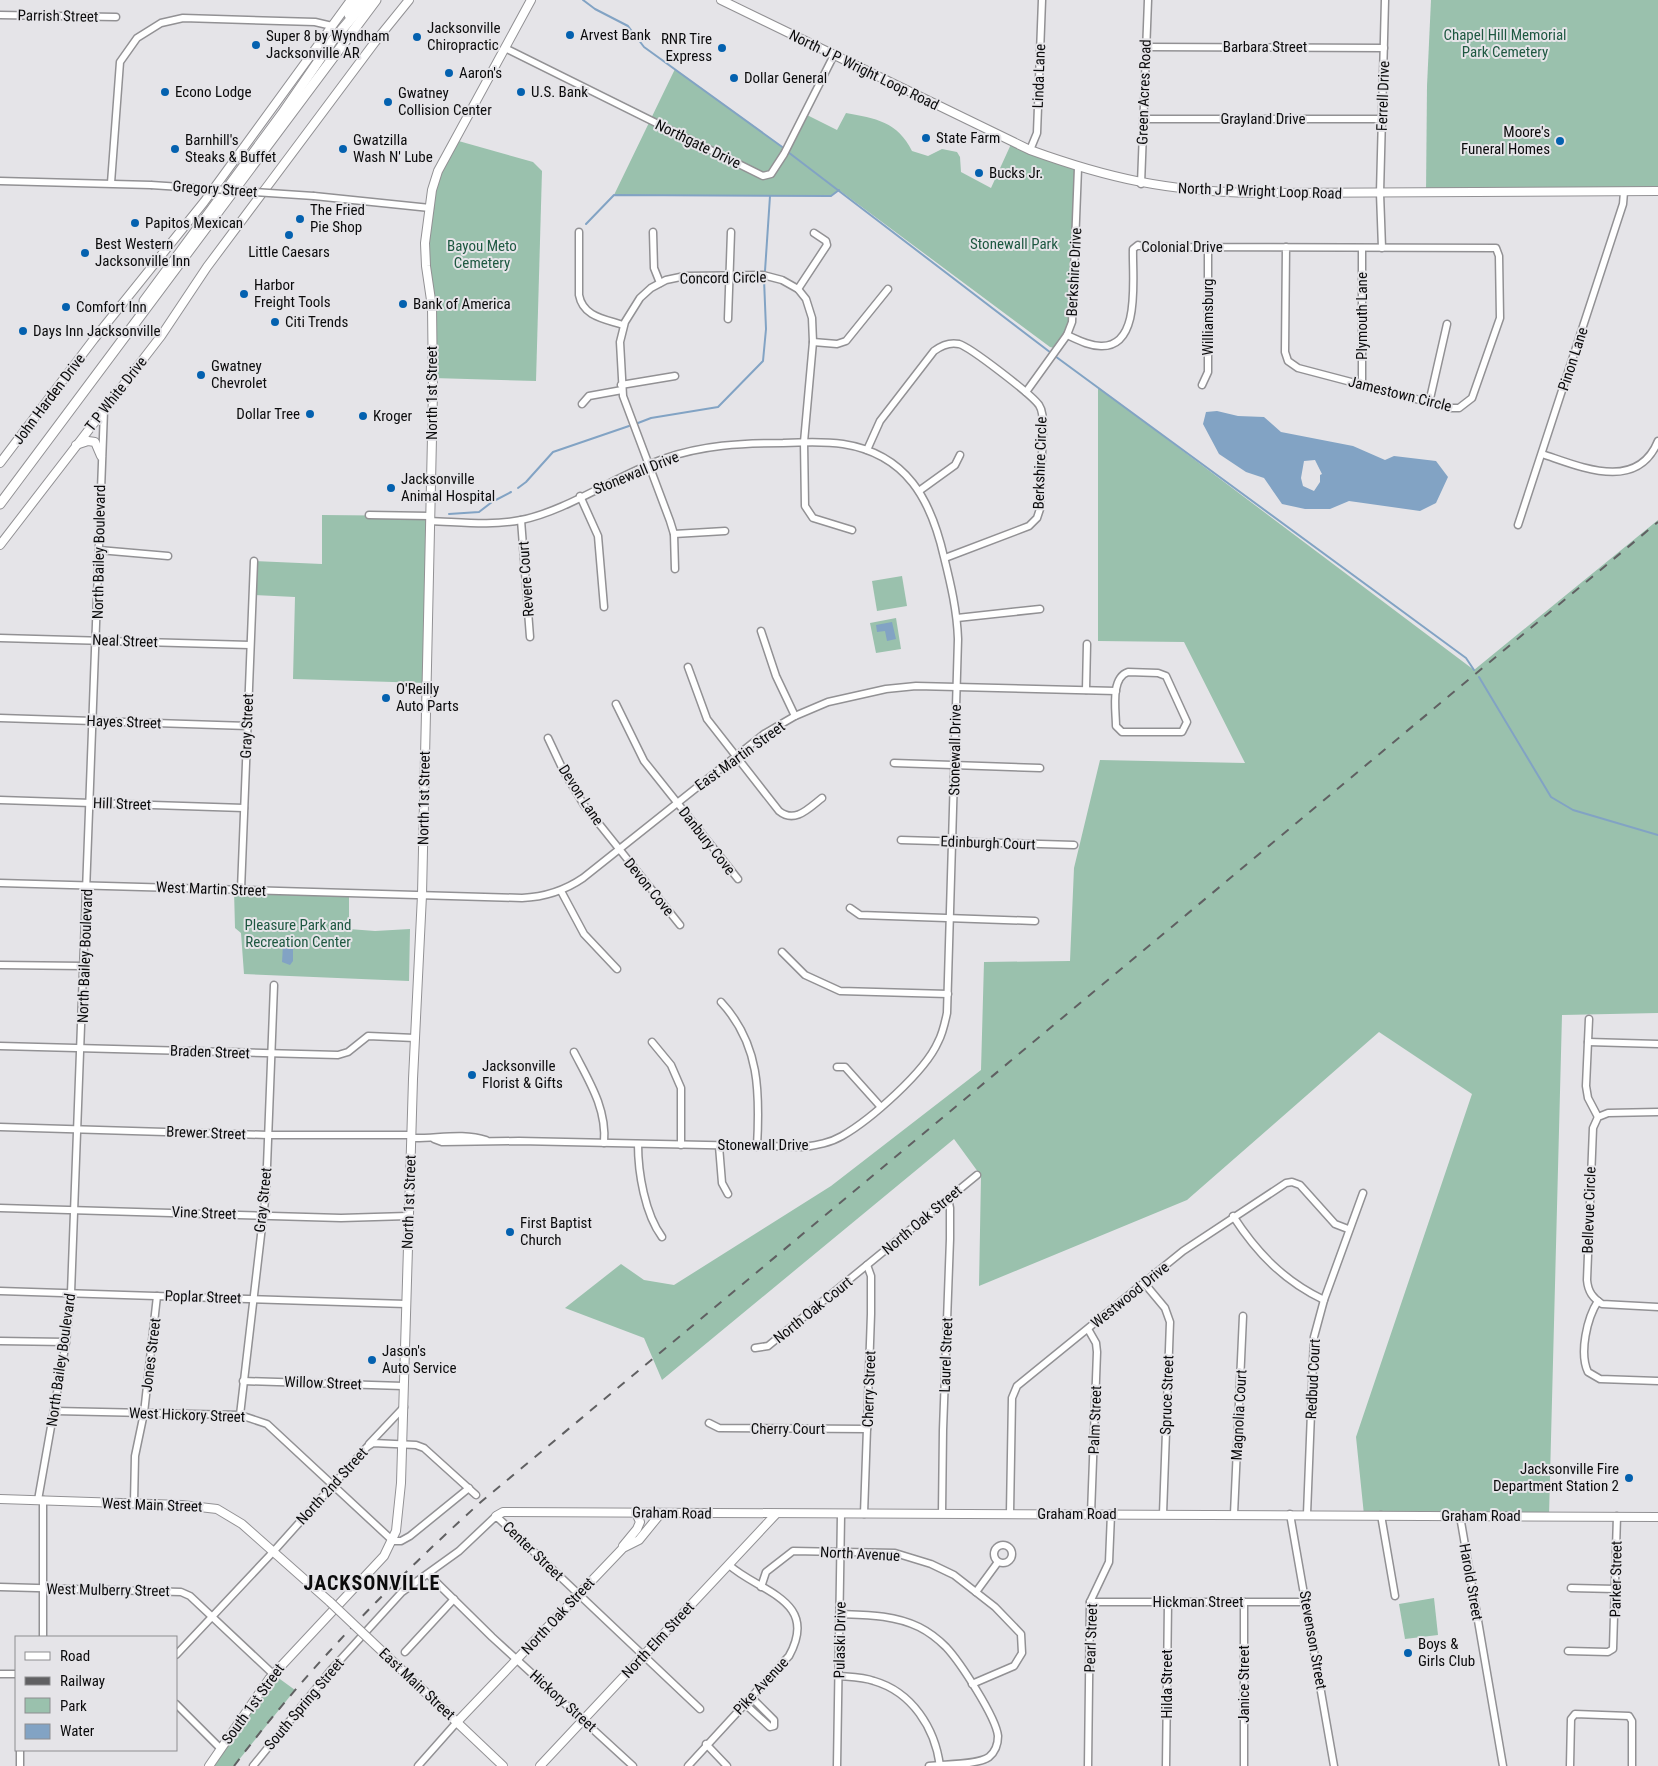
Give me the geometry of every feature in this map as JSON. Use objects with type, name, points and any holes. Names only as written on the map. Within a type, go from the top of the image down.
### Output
[{"type":"highway","points":[[0,495],[282,114],[334,40],[358,0]]},
{"type":"highway","points":[[334,40],[367,0]]},
{"type":"highway","points":[[0,504],[376,0]]},
{"type":"main road","name":"John Harden Drive","points":[[0,463],[98,334],[204,202],[351,0]]},
{"type":"main road","name":"T P White Drive","points":[[0,544],[161,336],[216,255],[409,0]]},
{"type":"main road","name":"North 1st Street","points":[[341,1600],[384,1556],[393,1541],[401,1492],[408,1216],[422,895],[433,394],[432,306],[425,256],[430,208],[438,171],[531,0]]},
{"type":"main road","name":"North J P Wright Loop Road","points":[[721,0],[1030,150],[1078,168],[1141,184],[1177,189],[1232,192],[1658,191]]},
{"type":"main road","points":[[76,445],[88,441],[95,442],[101,456]]},
{"type":"main road","name":"West Main Street","points":[[0,1499],[182,1505],[217,1509],[242,1524],[330,1602]]},
{"type":"main road","name":"Graham Road","points":[[496,1516],[503,1512],[841,1515],[1010,1513],[1658,1517]]},
{"type":"main road","points":[[622,1548],[637,1529],[640,1522],[636,1513]]},
{"type":"main road","name":"North Oak Street","points":[[457,1722],[622,1548],[638,1540],[661,1513]]},
{"type":"main road","name":"North Elm Street","points":[[540,1766],[776,1514]]},
{"type":"main road","name":"South 1st Street","points":[[209,1766],[274,1674],[341,1600]]},
{"type":"main road","name":"East Main Street","points":[[330,1602],[502,1766]]},
{"type":"street","name":"Linda Lane","points":[[1030,150],[1037,133],[1042,0]]},
{"type":"street","name":"Green Acres Road","points":[[1141,184],[1148,0]]},
{"type":"street","name":"Ferrell Drive","points":[[1380,193],[1386,0]]},
{"type":"street","name":"Parrish Street","points":[[0,15],[116,17]]},
{"type":"street","points":[[110,183],[120,62],[137,38],[161,23],[183,18],[315,22],[332,26]]},
{"type":"street","name":"Barbara Street","points":[[1146,47],[1384,48]]},
{"type":"street","name":"Northgate Drive","points":[[505,48],[760,175],[771,174],[784,154],[834,55]]},
{"type":"street","name":"Grayland Drive","points":[[1143,119],[1382,119]]},
{"type":"street","name":"Berkshire Drive","points":[[1026,392],[1067,335],[1074,302],[1078,168]]},
{"type":"street","name":"Gregory Street","points":[[0,181],[151,185],[314,196],[430,208]]},
{"type":"street","name":"Pinon Lane","points":[[1518,525],[1623,204],[1624,192]]},
{"type":"street","points":[[1380,193],[1382,248]]},
{"type":"street","points":[[579,232],[579,295],[582,304],[593,315],[623,325]]},
{"type":"street","points":[[653,232],[654,268],[660,283]]},
{"type":"street","points":[[728,319],[731,232]]},
{"type":"street","points":[[814,233],[826,241],[827,245],[798,289],[810,308],[814,328],[804,442],[804,496],[807,512],[813,518],[852,530]]},
{"type":"street","name":"Colonial Drive","points":[[1067,335],[1091,345],[1103,347],[1116,342],[1124,335],[1131,319],[1133,250],[1138,245],[1144,247],[1496,248]]},
{"type":"street","name":"Williamsburg","points":[[1202,385],[1208,372],[1208,247]]},
{"type":"street","name":"Jamestown Circle","points":[[1286,247],[1285,352],[1288,361],[1298,368],[1429,403],[1458,408],[1472,398],[1500,318],[1499,256],[1496,248]]},
{"type":"street","name":"Plymouth Lane","points":[[1362,248],[1362,385]]},
{"type":"street","name":"Concord Circle","points":[[675,569],[674,534],[621,387],[620,342],[623,325],[629,312],[640,298],[660,283],[685,276],[730,275],[773,277],[798,289]]},
{"type":"street","points":[[813,342],[837,344],[846,341],[888,289]]},
{"type":"street","points":[[1429,403],[1447,324]]},
{"type":"street","name":"Berkshire Circle","points":[[867,450],[880,421],[934,351],[945,344],[963,345],[1026,392],[1039,405],[1042,414],[1040,509],[1037,518],[1029,526],[944,558]]},
{"type":"street","points":[[582,404],[589,396],[621,387],[675,376]]},
{"type":"street","name":"North Bailey Boulevard","points":[[43,1636],[41,1500],[66,1342],[71,1293],[104,410]]},
{"type":"street","points":[[1542,454],[1590,470],[1617,472],[1640,463],[1653,450],[1658,441]]},
{"type":"street","name":"Stonewall Drive","points":[[369,515],[487,523],[521,520],[545,513],[649,464],[683,453],[724,445],[804,442],[844,444],[867,450],[892,464],[919,491],[935,520],[957,618],[957,687],[948,994],[945,1021],[934,1050],[914,1076],[842,1136],[832,1141],[804,1147],[488,1140],[442,1142],[411,1136]]},
{"type":"street","points":[[919,491],[955,465],[960,455]]},
{"type":"street","points":[[580,496],[598,536],[604,607]]},
{"type":"street","name":"Revere Court","points":[[521,520],[530,637]]},
{"type":"street","points":[[674,534],[725,531]]},
{"type":"street","points":[[99,550],[168,556]]},
{"type":"street","name":"Gray Street","points":[[241,890],[254,561]]},
{"type":"street","points":[[957,618],[1040,609]]},
{"type":"street","points":[[761,631],[776,676],[795,716]]},
{"type":"street","name":"Neal Street","points":[[0,638],[250,646]]},
{"type":"street","points":[[1086,690],[1087,644]]},
{"type":"street","points":[[688,667],[707,719],[734,756],[783,814],[794,816],[801,814],[822,798]]},
{"type":"street","points":[[1158,673],[1166,676],[1187,722],[1182,732],[1122,732],[1116,726],[1116,691],[1123,674],[1158,673]]},
{"type":"street","name":"East Martin Street","points":[[422,895],[522,898],[544,896],[561,891],[583,878],[764,734],[795,716],[828,702],[863,692],[901,687],[1116,691]]},
{"type":"street","name":"Danbury Cove","points":[[616,704],[638,752],[738,879]]},
{"type":"street","name":"Hayes Street","points":[[0,718],[248,726]]},
{"type":"street","name":"Devon Lane","points":[[548,738],[574,789],[619,849]]},
{"type":"street","points":[[894,763],[1040,768]]},
{"type":"street","name":"Hill Street","points":[[0,800],[244,808]]},
{"type":"street","name":"Edinburgh Court","points":[[901,840],[1074,846]]},
{"type":"street","name":"Devon Cove","points":[[619,849],[680,925]]},
{"type":"street","name":"West Martin Street","points":[[0,884],[422,895]]},
{"type":"street","points":[[561,891],[584,934],[617,969]]},
{"type":"street","points":[[850,908],[860,915],[1035,921]]},
{"type":"street","points":[[782,952],[805,975],[840,990],[948,994]]},
{"type":"street","points":[[0,964],[84,966]]},
{"type":"street","name":"Gray Street","points":[[240,1415],[262,1215],[268,1135],[274,985]]},
{"type":"street","points":[[720,1002],[747,1042],[755,1065],[759,1093],[757,1147]]},
{"type":"street","points":[[1589,1019],[1586,1086],[1588,1098],[1598,1117],[1613,1112],[1658,1112]]},
{"type":"street","name":"Braden Street","points":[[0,1046],[338,1055],[348,1052],[368,1036],[415,1038]]},
{"type":"street","points":[[652,1042],[671,1065],[681,1088],[681,1145]]},
{"type":"street","points":[[1588,1042],[1658,1044]]},
{"type":"street","points":[[574,1052],[601,1108],[605,1126],[604,1143]]},
{"type":"street","points":[[837,1067],[845,1068],[880,1106]]},
{"type":"street","name":"Bellevue Circle","points":[[1598,1117],[1593,1128],[1591,1144],[1587,1280],[1590,1292],[1598,1301]]},
{"type":"street","name":"Brewer Street","points":[[0,1128],[268,1135],[411,1136]]},
{"type":"street","points":[[638,1144],[640,1178],[655,1225],[662,1237]]},
{"type":"street","points":[[719,1146],[722,1183],[728,1194]]},
{"type":"street","name":"North Oak Street","points":[[867,1265],[977,1175]]},
{"type":"street","name":"Westwood Drive","points":[[1010,1513],[1014,1391],[1183,1251],[1233,1216],[1292,1182],[1300,1185],[1335,1224],[1348,1229]]},
{"type":"street","name":"Redbud Court","points":[[1307,1514],[1314,1337],[1324,1300],[1348,1229],[1363,1193]]},
{"type":"street","name":"Laurel Street","points":[[942,1513],[950,1239],[950,1208],[948,1198]]},
{"type":"street","name":"Vine Street","points":[[0,1208],[262,1215],[408,1216]]},
{"type":"street","points":[[1233,1216],[1248,1239],[1287,1278],[1300,1288],[1324,1300]]},
{"type":"street","name":"North Oak Court","points":[[755,1348],[768,1346],[867,1265]]},
{"type":"street","name":"Cherry Street","points":[[864,1514],[871,1314],[871,1276],[867,1265]]},
{"type":"street","name":"Spruce Street","points":[[1145,1284],[1165,1308],[1170,1322],[1163,1514]]},
{"type":"street","name":"Poplar Street","points":[[0,1291],[406,1304]]},
{"type":"street","name":"Jones Street","points":[[134,1503],[135,1456],[144,1413],[158,1296]]},
{"type":"street","points":[[1658,1307],[1616,1306],[1598,1301],[1589,1316],[1586,1330],[1585,1362],[1588,1372],[1600,1379],[1658,1381]]},
{"type":"street","name":"Magnolia Court","points":[[1234,1514],[1243,1316]]},
{"type":"street","name":"Palm Street","points":[[1088,1329],[1096,1343],[1097,1352],[1091,1514]]},
{"type":"street","points":[[0,1341],[66,1342]]},
{"type":"street","name":"Willow Street","points":[[243,1381],[403,1386]]},
{"type":"street","points":[[367,1447],[404,1407]]},
{"type":"street","name":"West Hickory Street","points":[[55,1411],[240,1415],[267,1424],[393,1541]]},
{"type":"street","name":"Cherry Court","points":[[710,1423],[719,1428],[867,1429]]},
{"type":"street","name":"North 2nd Street","points":[[178,1653],[273,1552],[367,1447],[378,1442],[402,1443],[424,1448],[476,1495]]},
{"type":"street","points":[[393,1541],[401,1541],[410,1536],[469,1488]]},
{"type":"street","name":"Pearl Street","points":[[1088,1766],[1090,1602],[1109,1562],[1111,1514]]},
{"type":"street","name":"Stevenson Street","points":[[1290,1514],[1334,1766]]},
{"type":"street","name":"Pulaski Drive","points":[[838,1766],[841,1515]]},
{"type":"street","points":[[1380,1515],[1394,1596]]},
{"type":"street","name":"South Spring Street","points":[[253,1766],[356,1643],[402,1592],[459,1551],[496,1516]]},
{"type":"street","name":"Center Street","points":[[496,1516],[700,1709]]},
{"type":"street","name":"Harold Street","points":[[1460,1516],[1503,1766]]},
{"type":"street","name":"Parker Street","points":[[1568,1650],[1608,1652],[1613,1648],[1617,1516]]},
{"type":"street","name":"North Avenue","points":[[761,1587],[766,1572],[793,1551],[895,1553],[916,1558],[954,1575],[1017,1628],[1023,1648],[1014,1666],[972,1684]]},
{"type":"street","points":[[976,1592],[998,1562]]},
{"type":"street","name":"Pike Avenue","points":[[688,1766],[706,1744],[789,1656],[796,1636],[796,1622],[787,1603],[776,1593],[746,1579],[729,1565]]},
{"type":"street","name":"Hickory Street","points":[[428,1574],[517,1660],[633,1766]]},
{"type":"street","name":"West Mulberry Street","points":[[0,1587],[181,1592],[190,1596],[274,1674]]},
{"type":"street","points":[[1571,1588],[1616,1589]]},
{"type":"street","points":[[405,1652],[454,1599]]},
{"type":"street","name":"Hickman Street","points":[[1090,1602],[1306,1602]]},
{"type":"street","name":"Hilda Street","points":[[1166,1766],[1168,1602]]},
{"type":"street","name":"Janice Street","points":[[1244,1602],[1244,1766]]},
{"type":"street","points":[[840,1614],[888,1617],[919,1628],[946,1647],[972,1684],[997,1732],[996,1749],[982,1760],[929,1766]]},
{"type":"street","points":[[0,1674],[15,1674]]},
{"type":"street","points":[[839,1676],[873,1680],[890,1687],[906,1698],[926,1723],[940,1765]]},
{"type":"street","points":[[745,1704],[770,1727],[774,1726],[774,1720],[751,1697]]},
{"type":"street","points":[[178,1706],[221,1749]]},
{"type":"street","points":[[1570,1766],[1571,1719],[1575,1714],[1629,1716],[1632,1721],[1632,1766]]},
{"type":"street","points":[[418,1766],[457,1722]]},
{"type":"street","points":[[706,1744],[727,1766]]},
{"type":"street","points":[[20,1751],[20,1766]]},
{"type":"green space","name":"Chapel Hill Memorial Park Cemetery","points":[[1431,0],[1658,0],[1658,191],[1426,193],[1427,86]]},
{"type":"green space","name":"Stonewall Park","points":[[675,69],[787,150],[805,114],[837,130],[846,113],[885,123],[900,134],[912,151],[928,156],[942,149],[957,152],[960,157],[961,172],[991,188],[1012,142],[1078,168],[1072,322],[1058,349],[1050,347],[839,190],[831,196],[614,195]]},
{"type":"green space","name":"Bayou Meto Cemetery","points":[[455,140],[533,162],[542,171],[536,381],[433,378],[426,269],[432,190]]},
{"type":"green space","points":[[1098,387],[1474,670],[1658,520],[1658,1013],[1562,1015],[1549,1516],[1364,1515],[1356,1437],[1472,1094],[1379,1032],[1187,1200],[979,1286],[981,1176],[954,1139],[662,1380],[644,1338],[565,1308],[621,1264],[644,1280],[674,1285],[831,1186],[981,1070],[984,962],[1070,961],[1074,868],[1100,760],[1245,763],[1184,642],[1098,641]]},
{"type":"green space","points":[[322,515],[430,516],[426,683],[293,679],[295,597],[252,595],[254,561],[322,564]]},
{"type":"green space","points":[[902,576],[907,606],[877,611],[872,581]]},
{"type":"green space","points":[[896,618],[901,649],[876,653],[870,623]]},
{"type":"green space","name":"Pleasure Park and Recreation Center","points":[[234,890],[349,893],[349,929],[375,931],[410,929],[409,981],[244,974],[241,933],[235,928]]},
{"type":"green space","points":[[1434,1598],[1438,1635],[1405,1639],[1399,1604]]},
{"type":"green space","points":[[273,1674],[295,1690],[234,1766],[209,1766]]},
{"type":"water","points":[[1217,411],[1238,416],[1264,417],[1281,432],[1353,446],[1385,460],[1394,456],[1436,461],[1448,477],[1436,503],[1420,511],[1349,501],[1330,509],[1305,509],[1282,504],[1264,478],[1246,472],[1219,454],[1203,424],[1206,412]],"holes":[[[1315,460],[1322,474],[1320,475],[1320,482],[1314,491],[1303,486],[1301,478],[1304,461]]]},
{"type":"water","points":[[892,622],[896,639],[887,641],[885,631],[877,632],[876,625]]},
{"type":"water","points":[[286,944],[293,949],[293,961],[290,965],[282,962],[283,945]]},
{"type":"waterway","points":[[583,0],[595,9],[628,26],[644,47],[785,149]]},
{"type":"waterway","points":[[788,152],[1059,359],[1466,658],[1474,670]]},
{"type":"waterway","points":[[586,224],[614,195],[831,196],[839,190]]},
{"type":"waterway","points":[[765,271],[770,196]]},
{"type":"waterway","points":[[638,423],[651,418],[718,407],[763,361],[766,329],[764,279]]},
{"type":"waterway","points":[[518,488],[526,482],[553,452],[629,426]]},
{"type":"waterway","points":[[449,514],[479,512],[492,502],[511,492]]},
{"type":"waterway","points":[[1479,677],[1551,797],[1573,810],[1658,835]]},
{"type":"railway","points":[[234,1766],[321,1661],[383,1595],[482,1501],[1658,522]]},
{"type":"place","name":"Arvest Bank","points":[[570,35]]},
{"type":"place","name":"Jacksonville Chiropractic","points":[[417,37]]},
{"type":"place","name":"Super 8 by Wyndham Jacksonville AR","points":[[256,45]]},
{"type":"place","name":"RNR Tire Express","points":[[722,48]]},
{"type":"place","name":"Aaron's","points":[[449,73]]},
{"type":"place","name":"Dollar General","points":[[734,78]]},
{"type":"place","name":"Econo Lodge","points":[[165,92]]},
{"type":"place","name":"U.S. Bank","points":[[521,92]]},
{"type":"place","name":"Gwatney Collision Center","points":[[388,102]]},
{"type":"place","name":"State Farm","points":[[926,138]]},
{"type":"place","name":"Moore's Funeral Homes","points":[[1560,141]]},
{"type":"place","name":"Barnhill's Steaks & Buffet","points":[[175,149]]},
{"type":"place","name":"Gwatzilla Wash N' Lube","points":[[343,149]]},
{"type":"place","name":"Bucks Jr.","points":[[979,173]]},
{"type":"place","name":"The Fried Pie Shop","points":[[300,219]]},
{"type":"place","name":"Papitos Mexican","points":[[135,223]]},
{"type":"place","name":"Little Caesars","points":[[289,235]]},
{"type":"place","name":"Best Western Jacksonville Inn","points":[[85,253]]},
{"type":"place","name":"Harbor Freight Tools","points":[[244,294]]},
{"type":"place","name":"Bank of America","points":[[403,304]]},
{"type":"place","name":"Comfort Inn","points":[[66,307]]},
{"type":"place","name":"Citi Trends","points":[[275,322]]},
{"type":"place","name":"Days Inn Jacksonville","points":[[23,331]]},
{"type":"place","name":"Gwatney Chevrolet","points":[[201,375]]},
{"type":"place","name":"Dollar Tree","points":[[310,414]]},
{"type":"place","name":"Kroger","points":[[363,416]]},
{"type":"place","name":"Jacksonville Animal Hospital","points":[[391,488]]},
{"type":"place","name":"O'Reilly Auto Parts","points":[[386,698]]},
{"type":"place","name":"Jacksonville Florist & Gifts","points":[[472,1075]]},
{"type":"place","name":"First Baptist Church","points":[[510,1232]]},
{"type":"place","name":"Jason's Auto Service","points":[[372,1360]]},
{"type":"place","name":"Jacksonville Fire Department Station 2","points":[[1629,1478]]},
{"type":"place","name":"Boys & Girls Club","points":[[1408,1653]]},
{"type":"district","name":"JACKSONVILLE","points":[[372,1583]]}]
